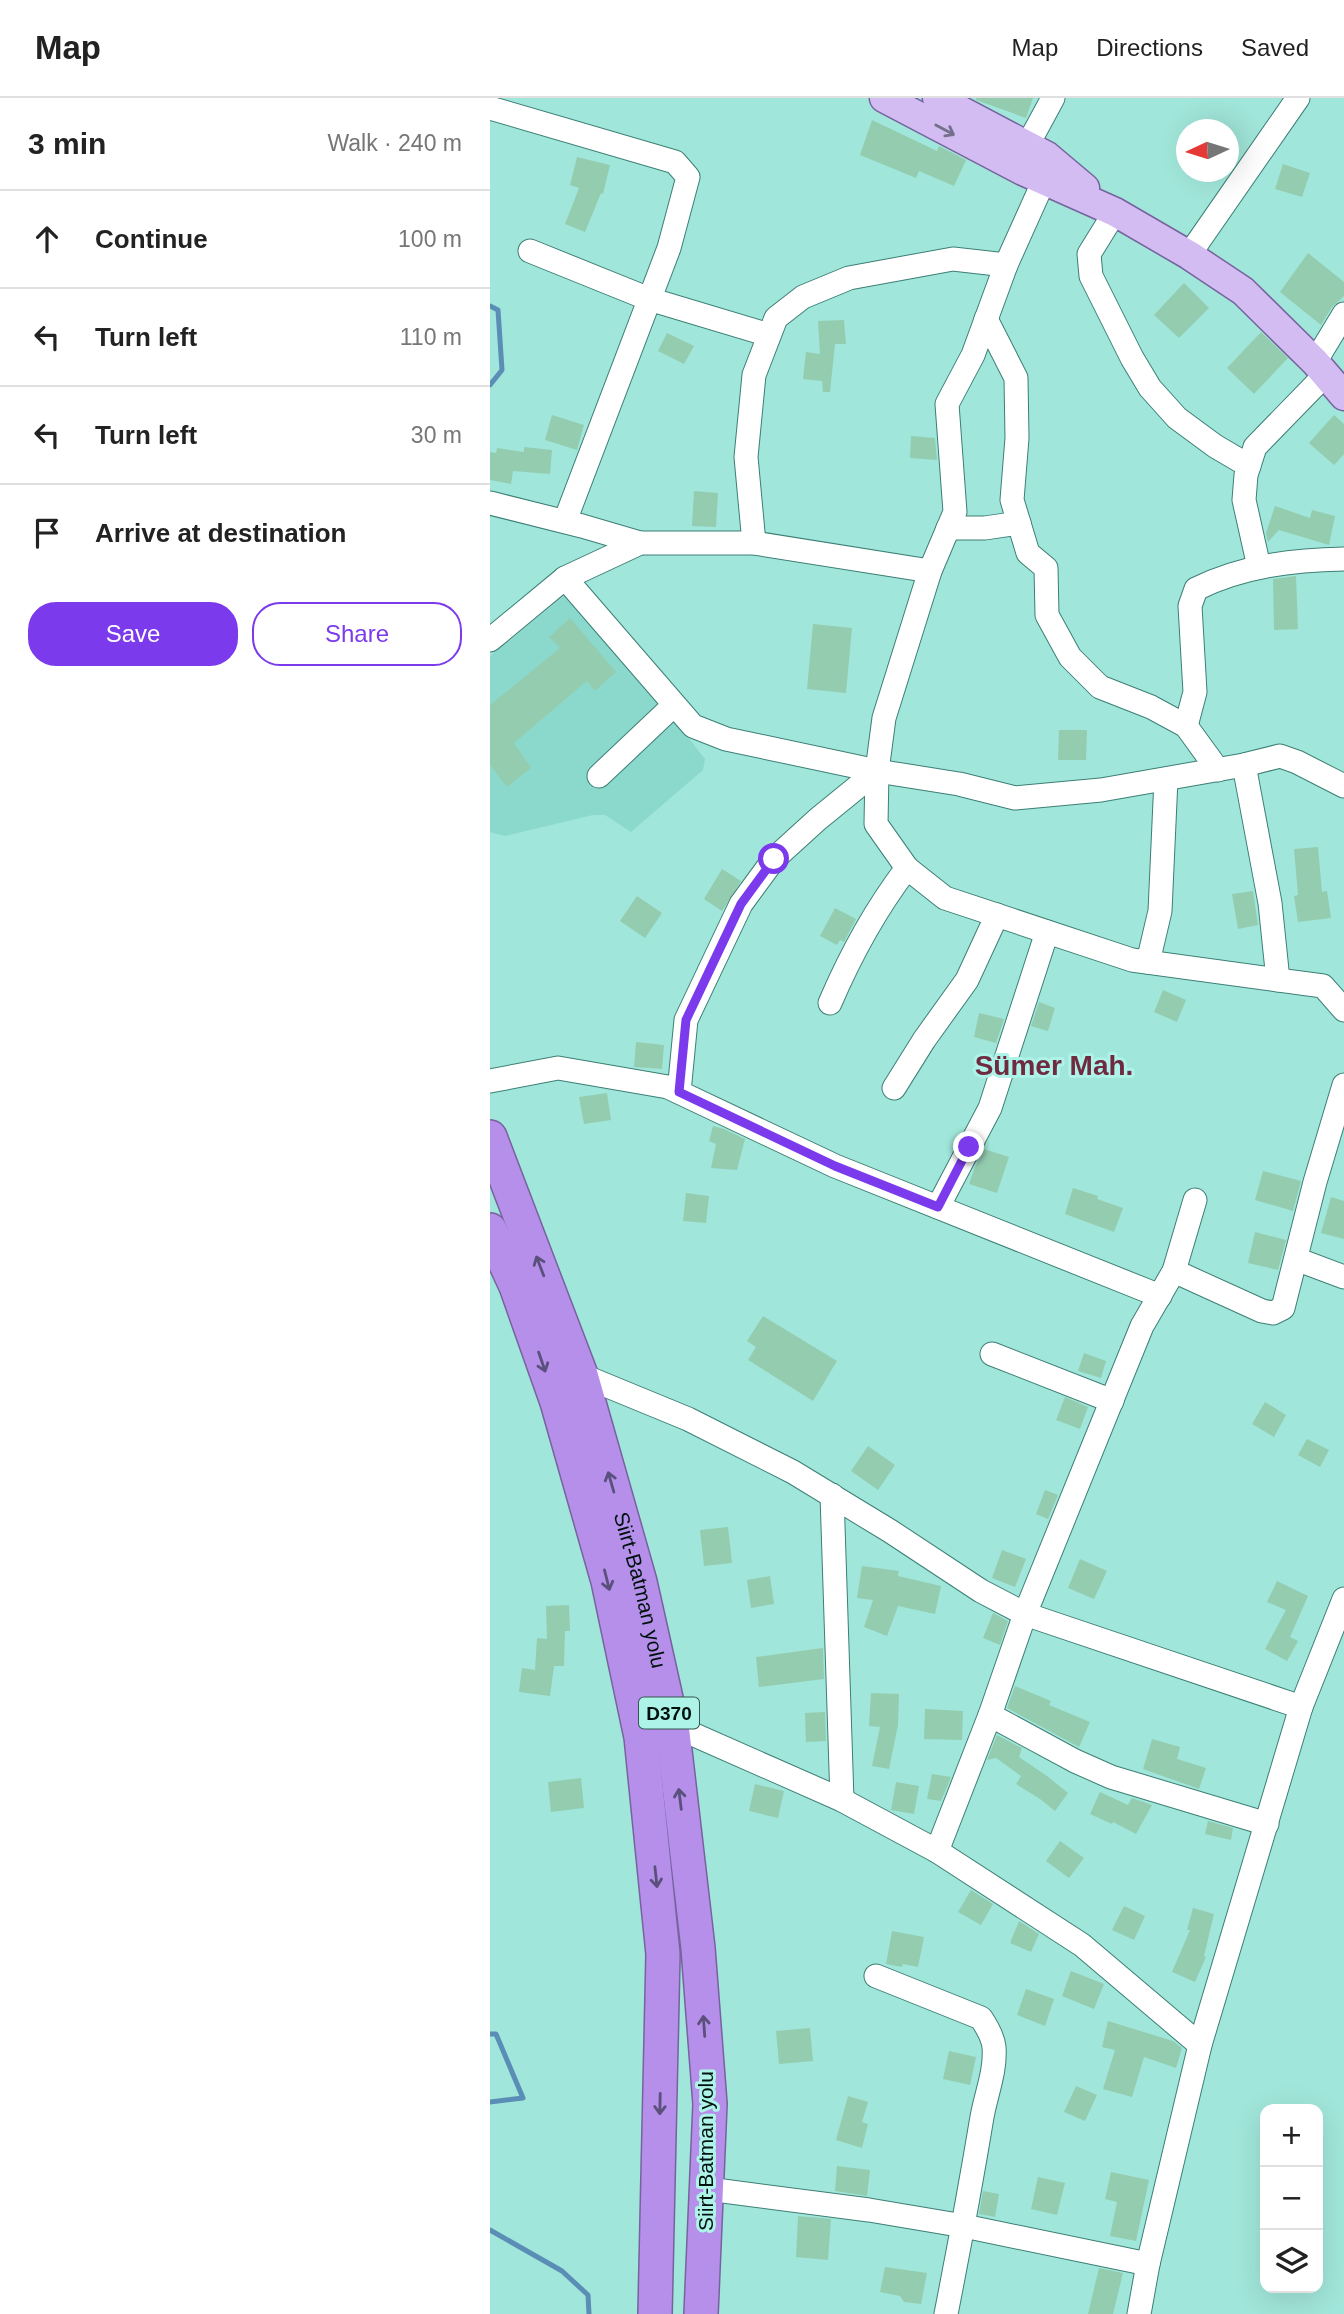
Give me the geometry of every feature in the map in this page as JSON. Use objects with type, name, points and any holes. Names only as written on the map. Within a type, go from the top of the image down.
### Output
[{"type":"highway","name":"Siirt-Batman yolu","points":[[490,1137],[581,1375],[640,1582],[672,1725],[700,1974],[710,2104],[701,2314]]},
{"type":"highway","name":"Siirt-Batman yolu","points":[[490,1230],[516,1286],[556,1402],[608,1581],[641,1737],[663,1954],[655,2314]]},
{"type":"main road","points":[[884,98],[1048,171],[1189,255],[1243,291],[1320,368],[1344,396]]},
{"type":"main road","points":[[951,102],[1027,146],[1048,171]]},
{"type":"street","points":[[1027,146],[1053,98]]},
{"type":"street","points":[[1189,255],[1298,98]]},
{"type":"street","points":[[490,108],[675,162],[688,177],[669,248],[565,522]]},
{"type":"street","points":[[1048,171],[1006,265],[973,355],[947,404],[955,512],[930,571],[884,718],[877,771],[876,824],[907,868],[945,898],[1132,960],[1323,986],[1344,1010]]},
{"type":"street","points":[[1115,212],[1088,254],[1091,276],[1132,358],[1150,388],[1177,418],[1215,446],[1249,466]]},
{"type":"street","points":[[530,251],[649,299],[769,335]]},
{"type":"street","points":[[754,543],[746,457],[754,375],[776,318],[803,297],[849,278],[953,259],[1006,265]]},
{"type":"street","points":[[1259,566],[1244,500],[1246,475],[1255,447],[1320,368],[1344,314]]},
{"type":"street","points":[[986,319],[1016,378],[1017,439],[1012,500],[1028,553],[1046,568],[1047,615],[1070,657],[1100,687],[1151,707],[1186,726],[1218,770]]},
{"type":"street","points":[[490,503],[640,543],[754,543],[930,571]]},
{"type":"street","points":[[948,528],[985,528],[1019,523]]},
{"type":"street","points":[[490,640],[565,578],[640,543]]},
{"type":"street","points":[[1186,726],[1195,692],[1190,606],[1196,589],[1215,579],[1259,566],[1344,559]]},
{"type":"street","points":[[565,578],[694,726],[726,739],[877,771],[959,784],[1015,798],[1101,790],[1218,770],[1280,756],[1297,761],[1344,786]]},
{"type":"street","points":[[599,776],[674,705]]},
{"type":"street","points":[[1244,765],[1269,903],[1278,981]]},
{"type":"street","points":[[679,1092],[686,1020],[741,904],[774,859],[877,771]]},
{"type":"street","points":[[1148,962],[1160,911],[1166,779]]},
{"type":"street","points":[[830,1003],[851,954],[888,893],[907,868]]},
{"type":"street","points":[[894,1088],[967,980],[997,915]]},
{"type":"street","points":[[938,1207],[990,1108],[1047,932]]},
{"type":"street","points":[[490,1081],[558,1068],[668,1087],[835,1166],[1160,1296]]},
{"type":"street","points":[[1174,1271],[1262,1311],[1273,1313],[1283,1308],[1315,1182],[1344,1085]]},
{"type":"street","points":[[937,1852],[990,1715],[1025,1614],[1142,1326],[1174,1271],[1195,1200]]},
{"type":"street","points":[[1296,1259],[1344,1277]]},
{"type":"street","points":[[992,1354],[1112,1401]]},
{"type":"street","points":[[581,1375],[688,1419],[793,1472],[981,1591],[1025,1614],[1301,1707]]},
{"type":"street","points":[[831,1495],[842,1800]]},
{"type":"street","points":[[1139,2314],[1148,2264],[1200,2045],[1301,1707],[1344,1599]]},
{"type":"street","points":[[990,1715],[1075,1761],[1111,1777],[1266,1824]]},
{"type":"street","points":[[672,1725],[842,1800],[937,1852],[1082,1945],[1200,2045]]},
{"type":"street","points":[[876,1976],[981,2018],[989,2029],[994,2045],[994,2064],[946,2314]]},
{"type":"street","points":[[708,2189],[869,2210],[964,2226],[1148,2264]]},
{"type":"shaded area","points":[[564,596],[581,601],[705,759],[703,770],[631,832],[605,815],[593,815],[505,836],[490,832],[490,656]]},
{"type":"building","points":[[976,98],[1033,98],[1026,118]]},
{"type":"building","points":[[872,120],[937,151],[939,146],[966,160],[954,186],[919,171],[916,178],[860,155]]},
{"type":"building","points":[[577,157],[610,165],[603,194],[601,193],[585,232],[565,224],[579,188],[570,185]]},
{"type":"building","points":[[1283,164],[1310,173],[1302,197],[1275,189]]},
{"type":"building","points":[[1308,253],[1344,282],[1344,296],[1332,307],[1321,325],[1280,292]]},
{"type":"building","points":[[1184,283],[1209,308],[1179,338],[1154,315]]},
{"type":"building","points":[[844,320],[846,344],[835,344],[830,392],[823,392],[822,381],[803,379],[806,352],[820,354],[818,321]]},
{"type":"building","points":[[1261,332],[1288,358],[1254,394],[1227,368]]},
{"type":"building","points":[[667,333],[694,346],[684,364],[658,351]]},
{"type":"building","points":[[552,415],[584,425],[577,450],[545,440]]},
{"type":"building","points":[[1334,415],[1344,424],[1344,454],[1334,465],[1309,443]]},
{"type":"building","points":[[911,436],[935,438],[937,460],[910,458]]},
{"type":"building","points":[[524,447],[552,450],[550,474],[513,471],[511,484],[490,480],[490,452],[496,453],[497,448],[524,452]]},
{"type":"building","points":[[694,491],[718,493],[716,527],[692,526]]},
{"type":"building","points":[[1275,506],[1310,518],[1312,510],[1335,516],[1329,545],[1279,530],[1268,542],[1266,533]]},
{"type":"building","points":[[1296,576],[1298,629],[1274,630],[1273,579]]},
{"type":"building","points":[[570,618],[616,672],[595,691],[587,681],[514,743],[531,768],[507,787],[490,765],[490,705],[560,648],[549,637]]},
{"type":"building","points":[[813,624],[852,628],[846,693],[807,689]]},
{"type":"building","points":[[1059,730],[1087,730],[1086,760],[1058,760]]},
{"type":"building","points":[[1318,847],[1322,892],[1327,891],[1331,918],[1298,922],[1294,896],[1298,895],[1294,849]]},
{"type":"building","points":[[722,869],[741,881],[722,911],[704,899]]},
{"type":"building","points":[[1253,891],[1258,925],[1238,929],[1232,894]]},
{"type":"building","points":[[637,896],[662,913],[645,938],[620,921]]},
{"type":"building","points":[[835,908],[856,919],[844,942],[840,940],[837,945],[820,936]]},
{"type":"building","points":[[1163,990],[1186,1000],[1177,1022],[1154,1012]]},
{"type":"building","points":[[1039,1002],[1055,1008],[1048,1031],[1031,1026]]},
{"type":"building","points":[[979,1013],[1004,1019],[996,1043],[974,1037]]},
{"type":"building","points":[[636,1042],[664,1045],[662,1069],[634,1067]]},
{"type":"building","points":[[607,1093],[611,1120],[584,1124],[579,1097]]},
{"type":"building","points":[[713,1126],[745,1139],[737,1170],[711,1168],[716,1144],[709,1141]]},
{"type":"building","points":[[984,1149],[1009,1157],[997,1193],[969,1184]]},
{"type":"building","points":[[1263,1171],[1301,1181],[1293,1211],[1255,1200]]},
{"type":"building","points":[[1073,1188],[1123,1208],[1114,1232],[1065,1214]]},
{"type":"building","points":[[686,1193],[709,1196],[706,1223],[683,1221]]},
{"type":"building","points":[[1331,1197],[1344,1201],[1344,1239],[1321,1233]]},
{"type":"building","points":[[1255,1232],[1286,1240],[1278,1270],[1248,1263]]},
{"type":"building","points":[[763,1316],[837,1361],[813,1401],[748,1360],[756,1347],[747,1341]]},
{"type":"building","points":[[1084,1353],[1106,1361],[1101,1378],[1078,1371]]},
{"type":"building","points":[[1065,1397],[1088,1407],[1080,1429],[1056,1420]]},
{"type":"building","points":[[1265,1402],[1286,1415],[1274,1437],[1252,1424]]},
{"type":"building","points":[[1307,1439],[1329,1450],[1320,1467],[1298,1455]]},
{"type":"building","points":[[868,1446],[895,1465],[878,1490],[851,1471]]},
{"type":"building","points":[[1045,1490],[1058,1495],[1048,1519],[1036,1514]]},
{"type":"building","points":[[728,1527],[732,1563],[704,1566],[700,1530]]},
{"type":"building","points":[[1002,1550],[1026,1559],[1015,1587],[992,1578]]},
{"type":"building","points":[[1080,1559],[1107,1571],[1094,1599],[1068,1588]]},
{"type":"building","points":[[862,1566],[899,1571],[898,1576],[941,1586],[935,1614],[898,1606],[887,1636],[864,1627],[873,1600],[857,1598]]},
{"type":"building","points":[[770,1576],[774,1604],[751,1608],[747,1580]]},
{"type":"building","points":[[1277,1581],[1308,1596],[1290,1637],[1298,1641],[1287,1661],[1265,1649],[1286,1610],[1267,1602]]},
{"type":"building","points":[[569,1605],[570,1631],[565,1631],[564,1666],[554,1666],[550,1696],[519,1692],[522,1668],[535,1670],[537,1638],[547,1639],[546,1606]]},
{"type":"building","points":[[993,1613],[1008,1621],[1000,1645],[983,1638]]},
{"type":"building","points":[[823,1648],[824,1679],[759,1687],[756,1657]]},
{"type":"building","points":[[1015,1686],[1051,1701],[1049,1705],[1090,1722],[1079,1747],[1007,1708]]},
{"type":"building","points":[[871,1693],[899,1694],[898,1725],[889,1769],[872,1766],[880,1727],[869,1726]]},
{"type":"building","points":[[925,1709],[963,1711],[962,1740],[924,1739]]},
{"type":"building","points":[[825,1712],[826,1741],[806,1742],[805,1713]]},
{"type":"building","points":[[997,1735],[1022,1748],[1019,1757],[1068,1793],[1055,1811],[1016,1784],[1021,1776],[996,1758],[987,1760]]},
{"type":"building","points":[[1152,1739],[1180,1747],[1177,1759],[1206,1768],[1199,1789],[1143,1769]]},
{"type":"building","points":[[932,1774],[951,1777],[941,1801],[927,1799]]},
{"type":"building","points":[[581,1778],[584,1808],[551,1812],[548,1782]]},
{"type":"building","points":[[896,1782],[919,1786],[914,1814],[891,1810]]},
{"type":"building","points":[[755,1784],[784,1791],[778,1818],[749,1811]]},
{"type":"building","points":[[1100,1792],[1128,1805],[1132,1798],[1152,1805],[1136,1834],[1090,1814]]},
{"type":"building","points":[[1208,1821],[1233,1828],[1231,1840],[1205,1834]]},
{"type":"building","points":[[1060,1841],[1084,1858],[1069,1878],[1046,1861]]},
{"type":"building","points":[[971,1890],[993,1904],[981,1925],[958,1912]]},
{"type":"building","points":[[1124,1906],[1145,1916],[1134,1940],[1112,1930]]},
{"type":"building","points":[[1193,1908],[1214,1914],[1204,1956],[1206,1957],[1195,1982],[1172,1972],[1190,1930],[1187,1930]]},
{"type":"building","points":[[1019,1921],[1039,1934],[1031,1952],[1010,1943]]},
{"type":"building","points":[[892,1931],[924,1937],[918,1967],[886,1964]]},
{"type":"building","points":[[1071,1971],[1104,1984],[1094,2009],[1062,1996]]},
{"type":"building","points":[[1026,1989],[1054,1999],[1045,2026],[1017,2015]]},
{"type":"building","points":[[1108,2021],[1173,2041],[1182,2048],[1176,2068],[1144,2057],[1132,2097],[1103,2089],[1115,2050],[1102,2047]]},
{"type":"building","points":[[810,2028],[813,2061],[779,2064],[776,2031]]},
{"type":"building","points":[[949,2051],[976,2057],[970,2085],[943,2079]]},
{"type":"building","points":[[1076,2086],[1097,2095],[1085,2121],[1064,2112]]},
{"type":"building","points":[[848,2096],[868,2102],[862,2122],[868,2124],[862,2148],[836,2140]]},
{"type":"building","points":[[837,2166],[870,2170],[867,2196],[835,2191]]},
{"type":"building","points":[[1111,2172],[1149,2180],[1136,2241],[1110,2236],[1117,2202],[1105,2199]]},
{"type":"building","points":[[1038,2177],[1065,2183],[1057,2215],[1031,2209]]},
{"type":"building","points":[[983,2191],[999,2194],[995,2217],[979,2214]]},
{"type":"building","points":[[798,2216],[831,2219],[828,2260],[796,2257]]},
{"type":"building","points":[[885,2267],[927,2273],[921,2304],[904,2302],[900,2296],[880,2292]]},
{"type":"building","points":[[1099,2268],[1123,2273],[1113,2314],[1088,2314]]},
{"type":"waterway","points":[[490,306],[498,310],[502,370],[490,385]]},
{"type":"waterway","points":[[490,2034],[496,2034],[523,2098],[490,2102]]},
{"type":"waterway","points":[[490,2230],[562,2271],[588,2295],[589,2314]]},
{"type":"district","name":"Sümer Mah.","points":[[1054,1065]]},
{"type":"route","points":[[774,859],[741,904],[686,1020],[679,1092],[835,1166],[938,1207],[969,1147]]}]
